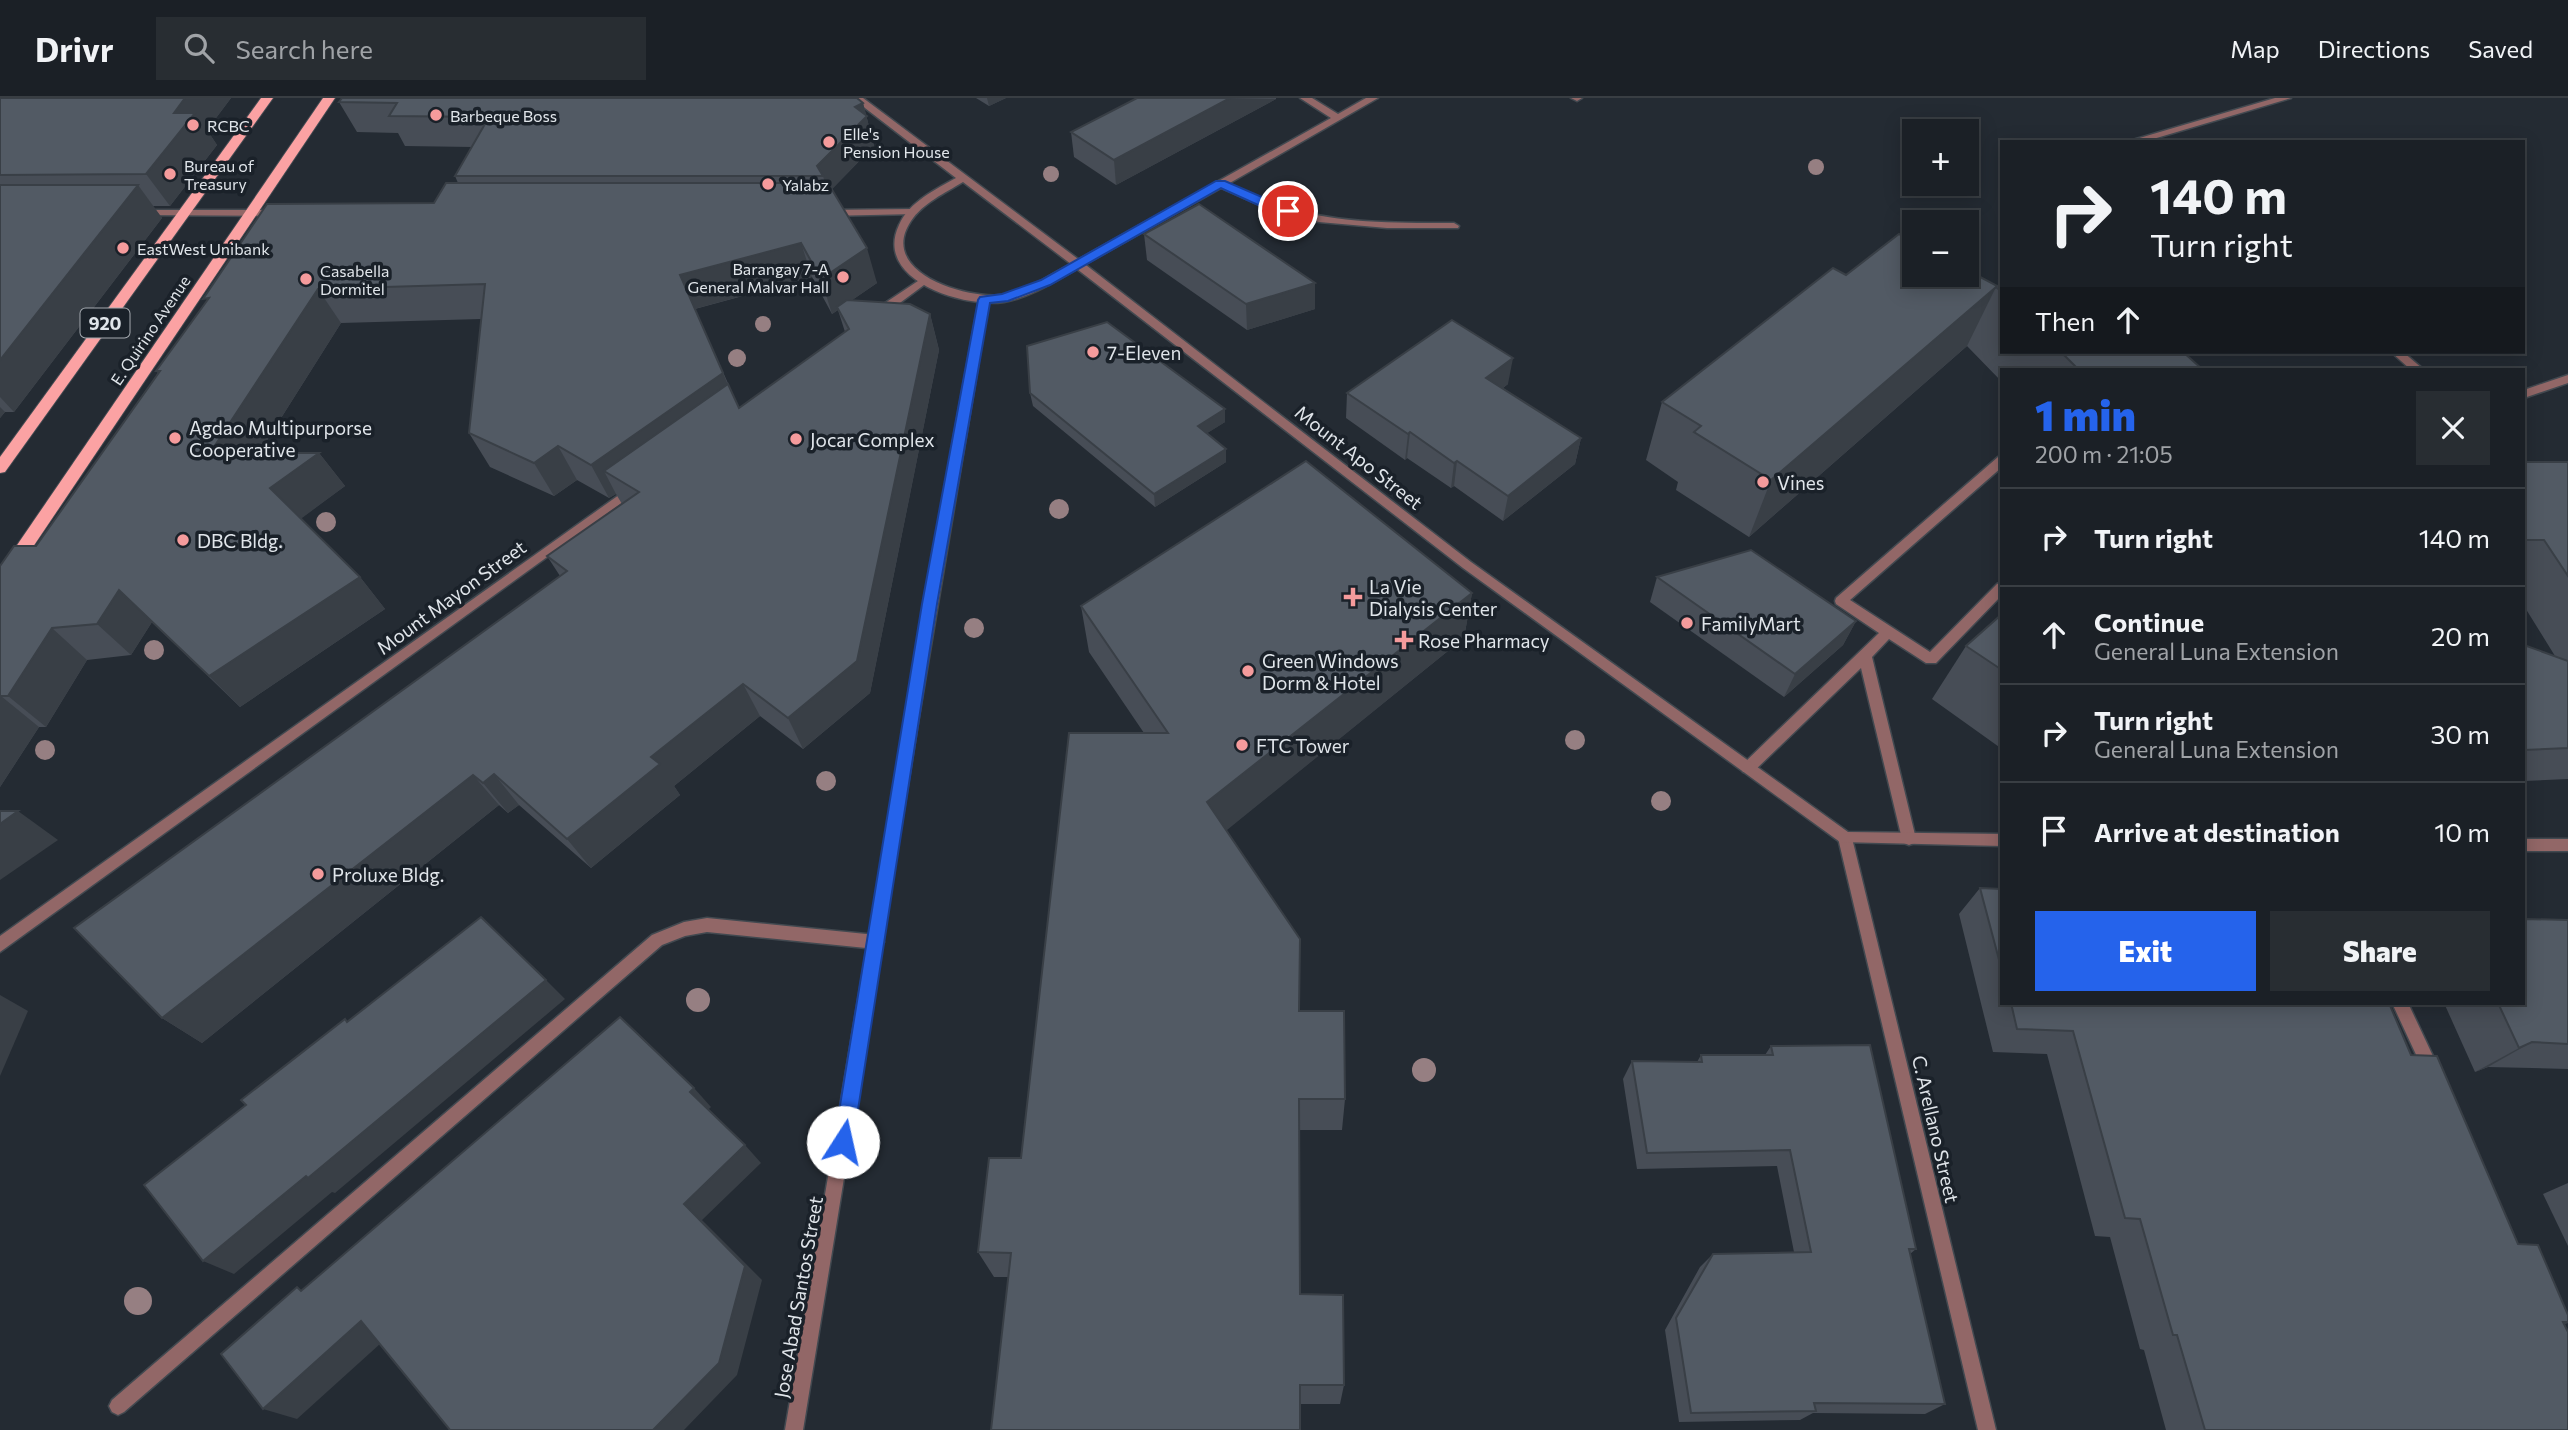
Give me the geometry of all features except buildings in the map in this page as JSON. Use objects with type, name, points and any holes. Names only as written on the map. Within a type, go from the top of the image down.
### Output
[{"type":"main road","name":"E. Quirino Avenue","points":[[0,468],[267,98]]},
{"type":"main road","name":"E. Quirino Avenue","points":[[0,583],[329,98]]},
{"type":"street","name":"Mount Apo Street","points":[[857,98],[1467,565],[1845,838]]},
{"type":"street","points":[[1305,98],[1338,118]]},
{"type":"street","points":[[963,178],[912,212],[903,225],[898,248],[902,260],[924,280],[960,297],[984,300],[1004,298],[1026,291],[1077,264],[1373,98]]},
{"type":"street","points":[[2139,140],[2286,98]]},
{"type":"street","points":[[1220,184],[1273,208],[1303,215],[1380,225],[1454,226]]},
{"type":"street","points":[[814,213],[912,212]]},
{"type":"street","points":[[122,213],[287,214]]},
{"type":"street","points":[[869,319],[924,280]]},
{"type":"street","name":"Jose Abad Santos Street","points":[[794,1430],[876,942],[929,604],[984,300]]},
{"type":"street","points":[[2398,354],[2416,368]]},
{"type":"street","points":[[2525,394],[2568,379]]},
{"type":"street","points":[[2000,462],[1840,601],[1931,659],[2000,589]]},
{"type":"street","name":"Mount Mayon Street","points":[[0,945],[649,478]]},
{"type":"street","points":[[1748,768],[1888,632]]},
{"type":"street","points":[[1865,656],[1909,839]]},
{"type":"street","points":[[1845,838],[2000,840]]},
{"type":"street","name":"C. Arellano Street","points":[[1845,838],[1987,1430]]},
{"type":"street","points":[[2525,845],[2568,845]]},
{"type":"street","points":[[118,1406],[657,940],[684,929],[707,925],[876,942]]},
{"type":"street","points":[[2401,1005],[2440,1089]]},
{"type":"place","name":"Barbeque Boss","points":[[436,115]]},
{"type":"place","name":"RCBC","points":[[193,125]]},
{"type":"place","name":"Elle's Pension House","points":[[829,142]]},
{"type":"place","name":"Bureau of Treasury","points":[[170,174]]},
{"type":"place","name":"Yalabz","points":[[768,184]]},
{"type":"place","name":"EastWest Unibank","points":[[123,248]]},
{"type":"place","name":"Barangay 7-A General Malvar Hall","points":[[843,277]]},
{"type":"place","name":"Casabella Dormitel","points":[[306,279]]},
{"type":"place","name":"7-Eleven","points":[[1093,352]]},
{"type":"place","name":"Agdao Multipurporse Cooperative","points":[[175,438]]},
{"type":"place","name":"Jocar Complex","points":[[796,439]]},
{"type":"place","name":"Vines","points":[[1763,482]]},
{"type":"place","name":"DBC Bldg.","points":[[183,540]]},
{"type":"place","name":"La Vie Dialysis Center","points":[[1353,597]]},
{"type":"place","name":"FamilyMart","points":[[1687,623]]},
{"type":"place","name":"Rose Pharmacy","points":[[1404,640]]},
{"type":"place","name":"Green Windows Dorm & Hotel","points":[[1248,671]]},
{"type":"place","name":"FTC Tower","points":[[1242,745]]},
{"type":"place","name":"Proluxe Bldg.","points":[[318,874]]},
{"type":"route","points":[[843,1142],[929,604],[984,300],[1004,298],[1046,282],[1220,184],[1273,208],[1288,211]]}]
